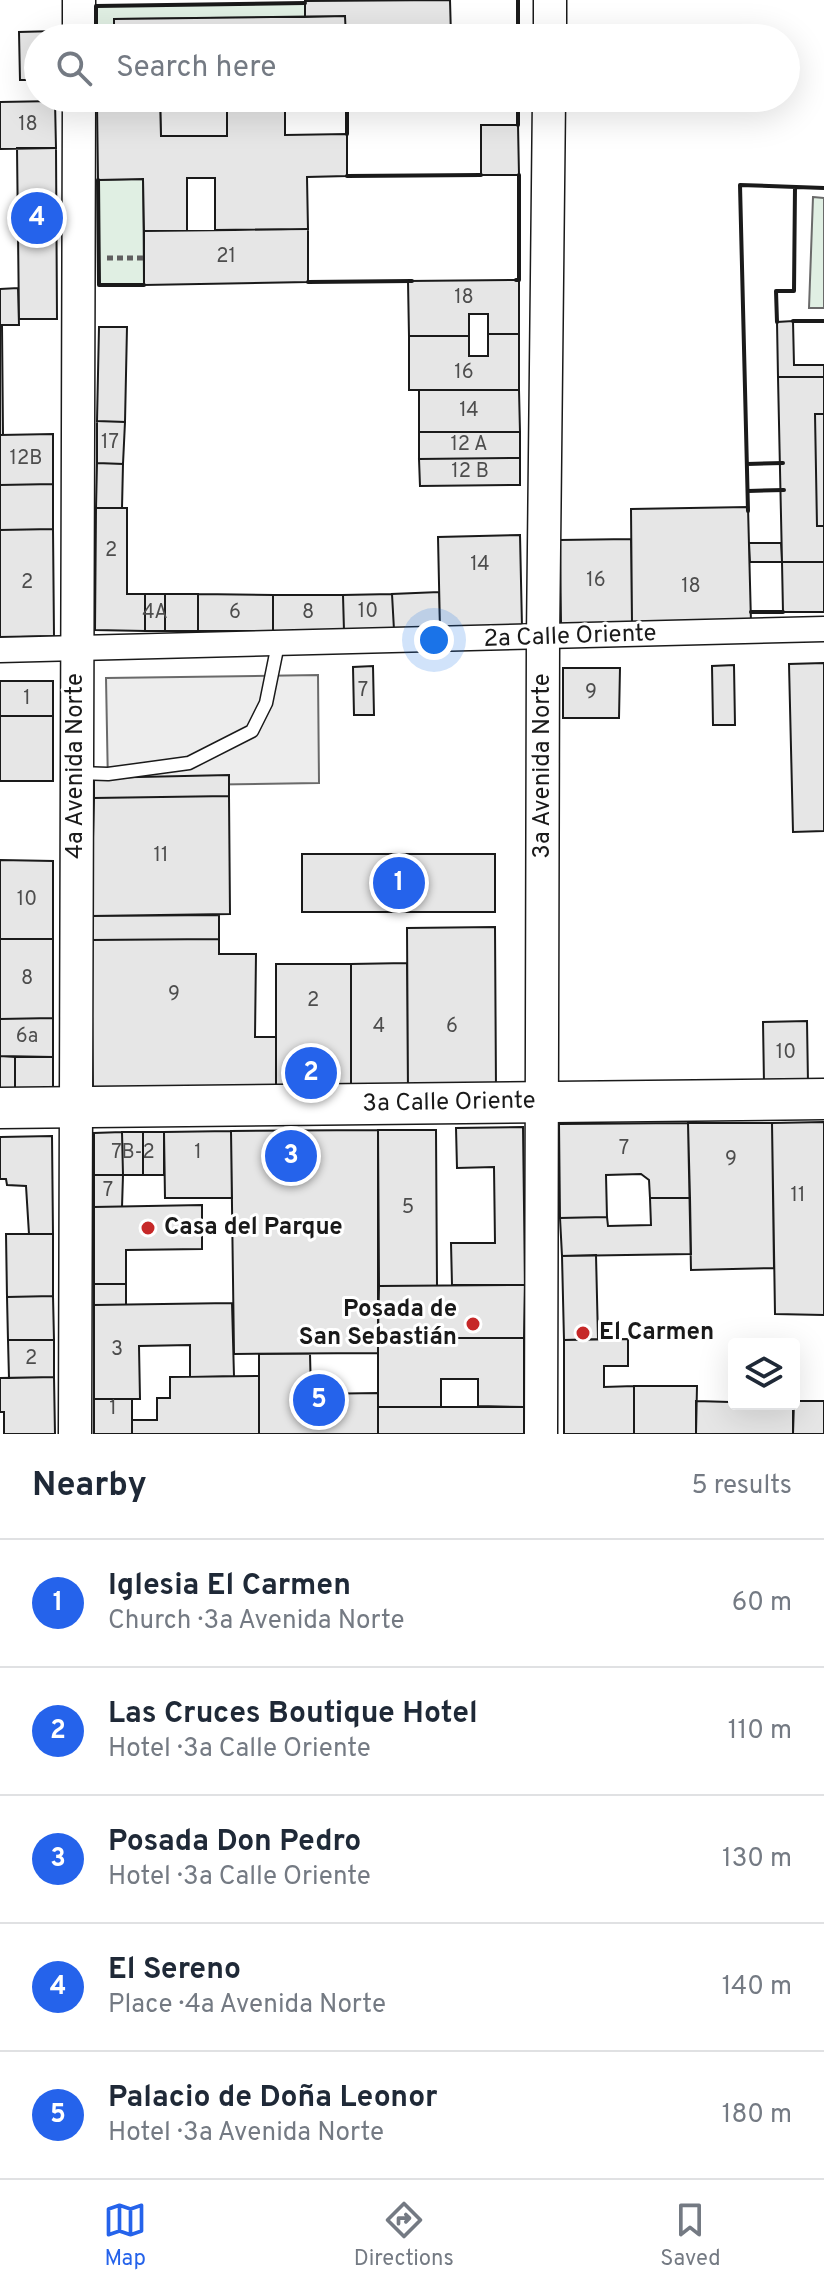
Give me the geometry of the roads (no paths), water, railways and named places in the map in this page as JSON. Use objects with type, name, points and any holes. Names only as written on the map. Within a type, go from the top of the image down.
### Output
[{"type":"main road","name":"3a Calle Oriente","points":[[0,1108],[824,1099]]},
{"type":"street","points":[[79,0],[79,24]]},
{"type":"street","points":[[550,0],[550,24]]},
{"type":"street","name":"4a Avenida Norte","points":[[75,1434],[79,112]]},
{"type":"street","name":"3a Avenida Norte","points":[[541,1434],[543,638],[549,112]]},
{"type":"street","name":"2a Calle Oriente","points":[[0,650],[824,629]]},
{"type":"lane","points":[[76,773],[108,774],[189,763],[252,731],[266,703],[278,644]]},
{"type":"place","name":"El Sereno","points":[[37,218]]},
{"type":"place","name":"Iglesia El Carmen","points":[[399,883]]},
{"type":"place","name":"Las Cruces Boutique Hotel","points":[[311,1073]]},
{"type":"place","name":"Posada Don Pedro","points":[[291,1156]]},
{"type":"place","name":"Casa del Parque","points":[[148,1228]]},
{"type":"place","name":"Posada de San Sebastián","points":[[473,1324]]},
{"type":"place","name":"El Carmen","points":[[583,1333]]},
{"type":"place","name":"Palacio de Doña Leonor","points":[[319,1400]]}]
